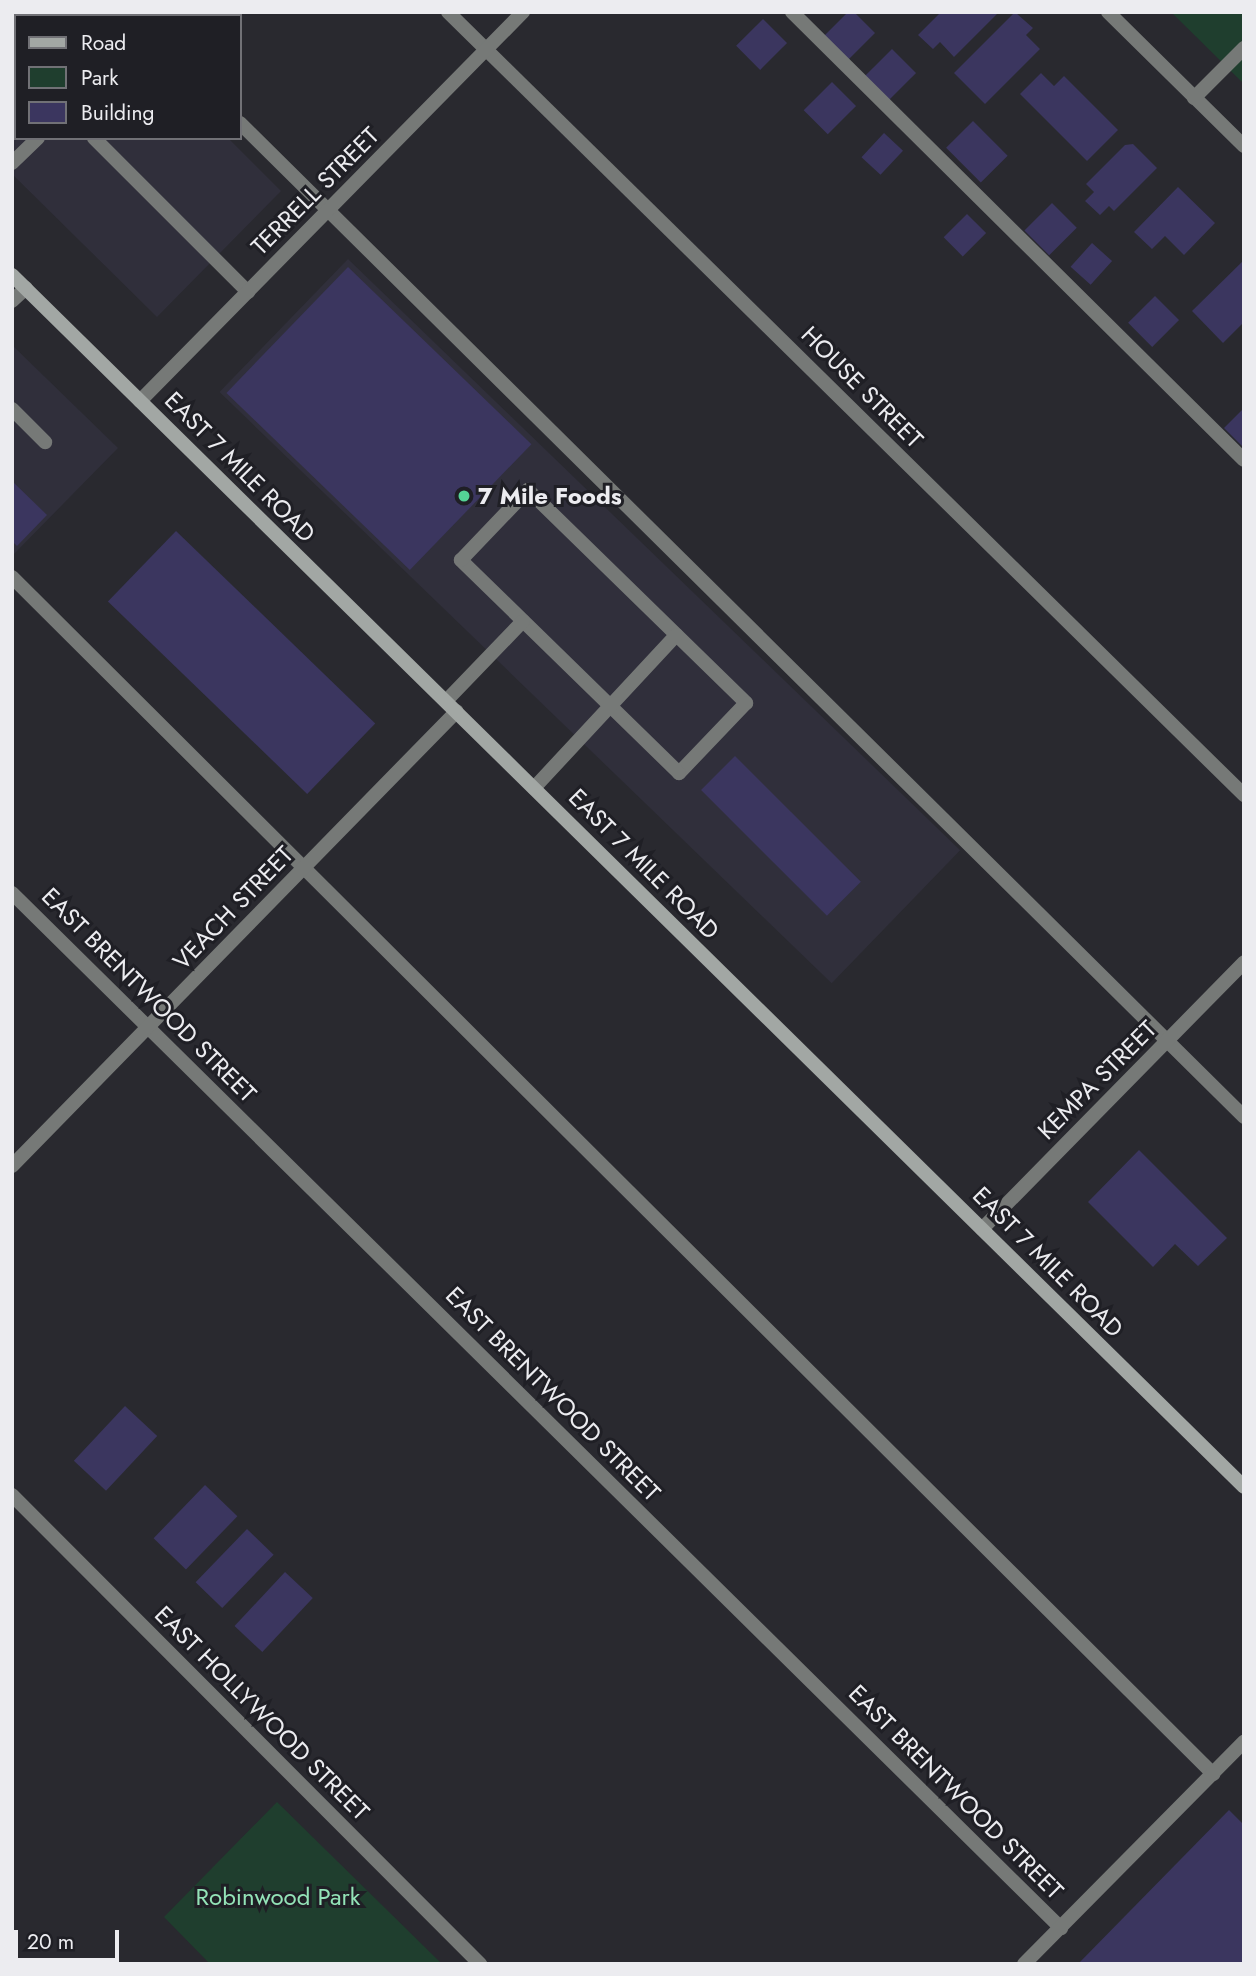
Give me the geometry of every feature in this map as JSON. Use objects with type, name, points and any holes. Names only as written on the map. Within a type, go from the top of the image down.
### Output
[{"type":"street","name":"HOUSE STREET","points":[[448,12],[1244,795]]},
{"type":"street","name":"TERRELL STREET","points":[[141,401],[523,12]]},
{"type":"street","points":[[792,12],[1244,460]]},
{"type":"street","points":[[1108,12],[1244,146]]},
{"type":"street","points":[[1194,98],[1244,48]]},
{"type":"street","points":[[242,125],[1244,1117]]},
{"type":"street","points":[[12,163],[36,140]]},
{"type":"street","points":[[96,140],[248,292]]},
{"type":"street","name":"EAST 7 MILE ROAD","points":[[12,275],[1244,1487]]},
{"type":"street","points":[[12,301],[26,288]]},
{"type":"street","points":[[12,410],[45,442]]},
{"type":"street","points":[[528,490],[746,703],[678,773],[523,621],[461,560],[528,490]]},
{"type":"street","points":[[12,577],[306,865],[1213,1774]]},
{"type":"street","name":"VEACH STREET","points":[[12,1166],[306,865],[451,706],[523,621]]},
{"type":"street","points":[[534,788],[676,635]]},
{"type":"street","name":"EAST BRENTWOOD STREET","points":[[12,893],[1060,1928]]},
{"type":"street","name":"KEMPA STREET","points":[[982,1229],[1244,962]]},
{"type":"street","name":"EAST HOLLYWOOD STREET","points":[[12,1495],[480,1964]]},
{"type":"street","points":[[1024,1964],[1244,1742]]},
{"type":"shaded area","points":[[12,12],[58,14],[14,14],[14,140],[230,140],[281,191],[157,317],[12,174]]},
{"type":"shaded area","points":[[348,259],[960,850],[832,983],[219,392]]},
{"type":"shaded area","points":[[12,345],[118,448],[12,556]]},
{"type":"green space","points":[[1171,12],[1244,12],[1244,84]]},
{"type":"green space","name":"Robinwood Park","points":[[277,1802],[442,1964],[210,1964],[164,1917]]},
{"type":"building","points":[[12,12],[99,14],[14,14],[12,75]]},
{"type":"building","points":[[848,12],[854,12],[875,33],[847,61],[823,37]]},
{"type":"building","points":[[941,12],[999,12],[954,57],[940,42],[933,49],[918,35]]},
{"type":"building","points":[[1015,12],[1033,28],[1026,35],[1040,49],[985,104],[954,73]]},
{"type":"building","points":[[763,19],[787,43],[760,70],[736,46]]},
{"type":"building","points":[[892,49],[916,73],[888,101],[864,77]]},
{"type":"building","points":[[1041,73],[1054,86],[1064,76],[1118,130],[1087,161],[1020,94]]},
{"type":"building","points":[[832,82],[856,106],[828,134],[804,110]]},
{"type":"building","points":[[973,121],[1008,156],[981,183],[946,148]]},
{"type":"building","points":[[884,133],[903,151],[881,175],[861,157]]},
{"type":"building","points":[[1133,144],[1157,168],[1114,211],[1109,206],[1100,215],[1085,201],[1094,192],[1086,184],[1125,145]]},
{"type":"building","points":[[1178,187],[1215,223],[1184,255],[1165,236],[1152,249],[1134,232]]},
{"type":"building","points":[[1052,203],[1077,228],[1049,255],[1024,231]]},
{"type":"building","points":[[967,214],[986,233],[963,256],[944,237]]},
{"type":"building","points":[[1092,243],[1112,261],[1091,285],[1071,267]]},
{"type":"building","points":[[1244,260],[1244,322],[1223,343],[1192,311]]},
{"type":"building","points":[[348,267],[531,444],[410,570],[226,393]]},
{"type":"building","points":[[1155,296],[1179,320],[1152,347],[1128,323]]},
{"type":"building","points":[[1244,408],[1244,448],[1224,428]]},
{"type":"building","points":[[12,481],[47,515],[17,546],[12,541]]},
{"type":"building","points":[[176,531],[375,723],[307,794],[108,601]]},
{"type":"building","points":[[735,756],[861,882],[827,916],[701,790]]},
{"type":"building","points":[[1139,1150],[1227,1238],[1198,1266],[1175,1244],[1153,1267],[1088,1202]]},
{"type":"building","points":[[125,1406],[157,1436],[106,1491],[74,1461]]},
{"type":"building","points":[[205,1485],[237,1516],[186,1569],[154,1538]]},
{"type":"building","points":[[247,1529],[274,1555],[222,1608],[196,1582]]},
{"type":"building","points":[[285,1572],[313,1598],[262,1652],[235,1626]]},
{"type":"building","points":[[1229,1810],[1244,1825],[1244,1964],[1078,1964]]},
{"type":"place","name":"7 Mile Foods","points":[[464,496]]}]
